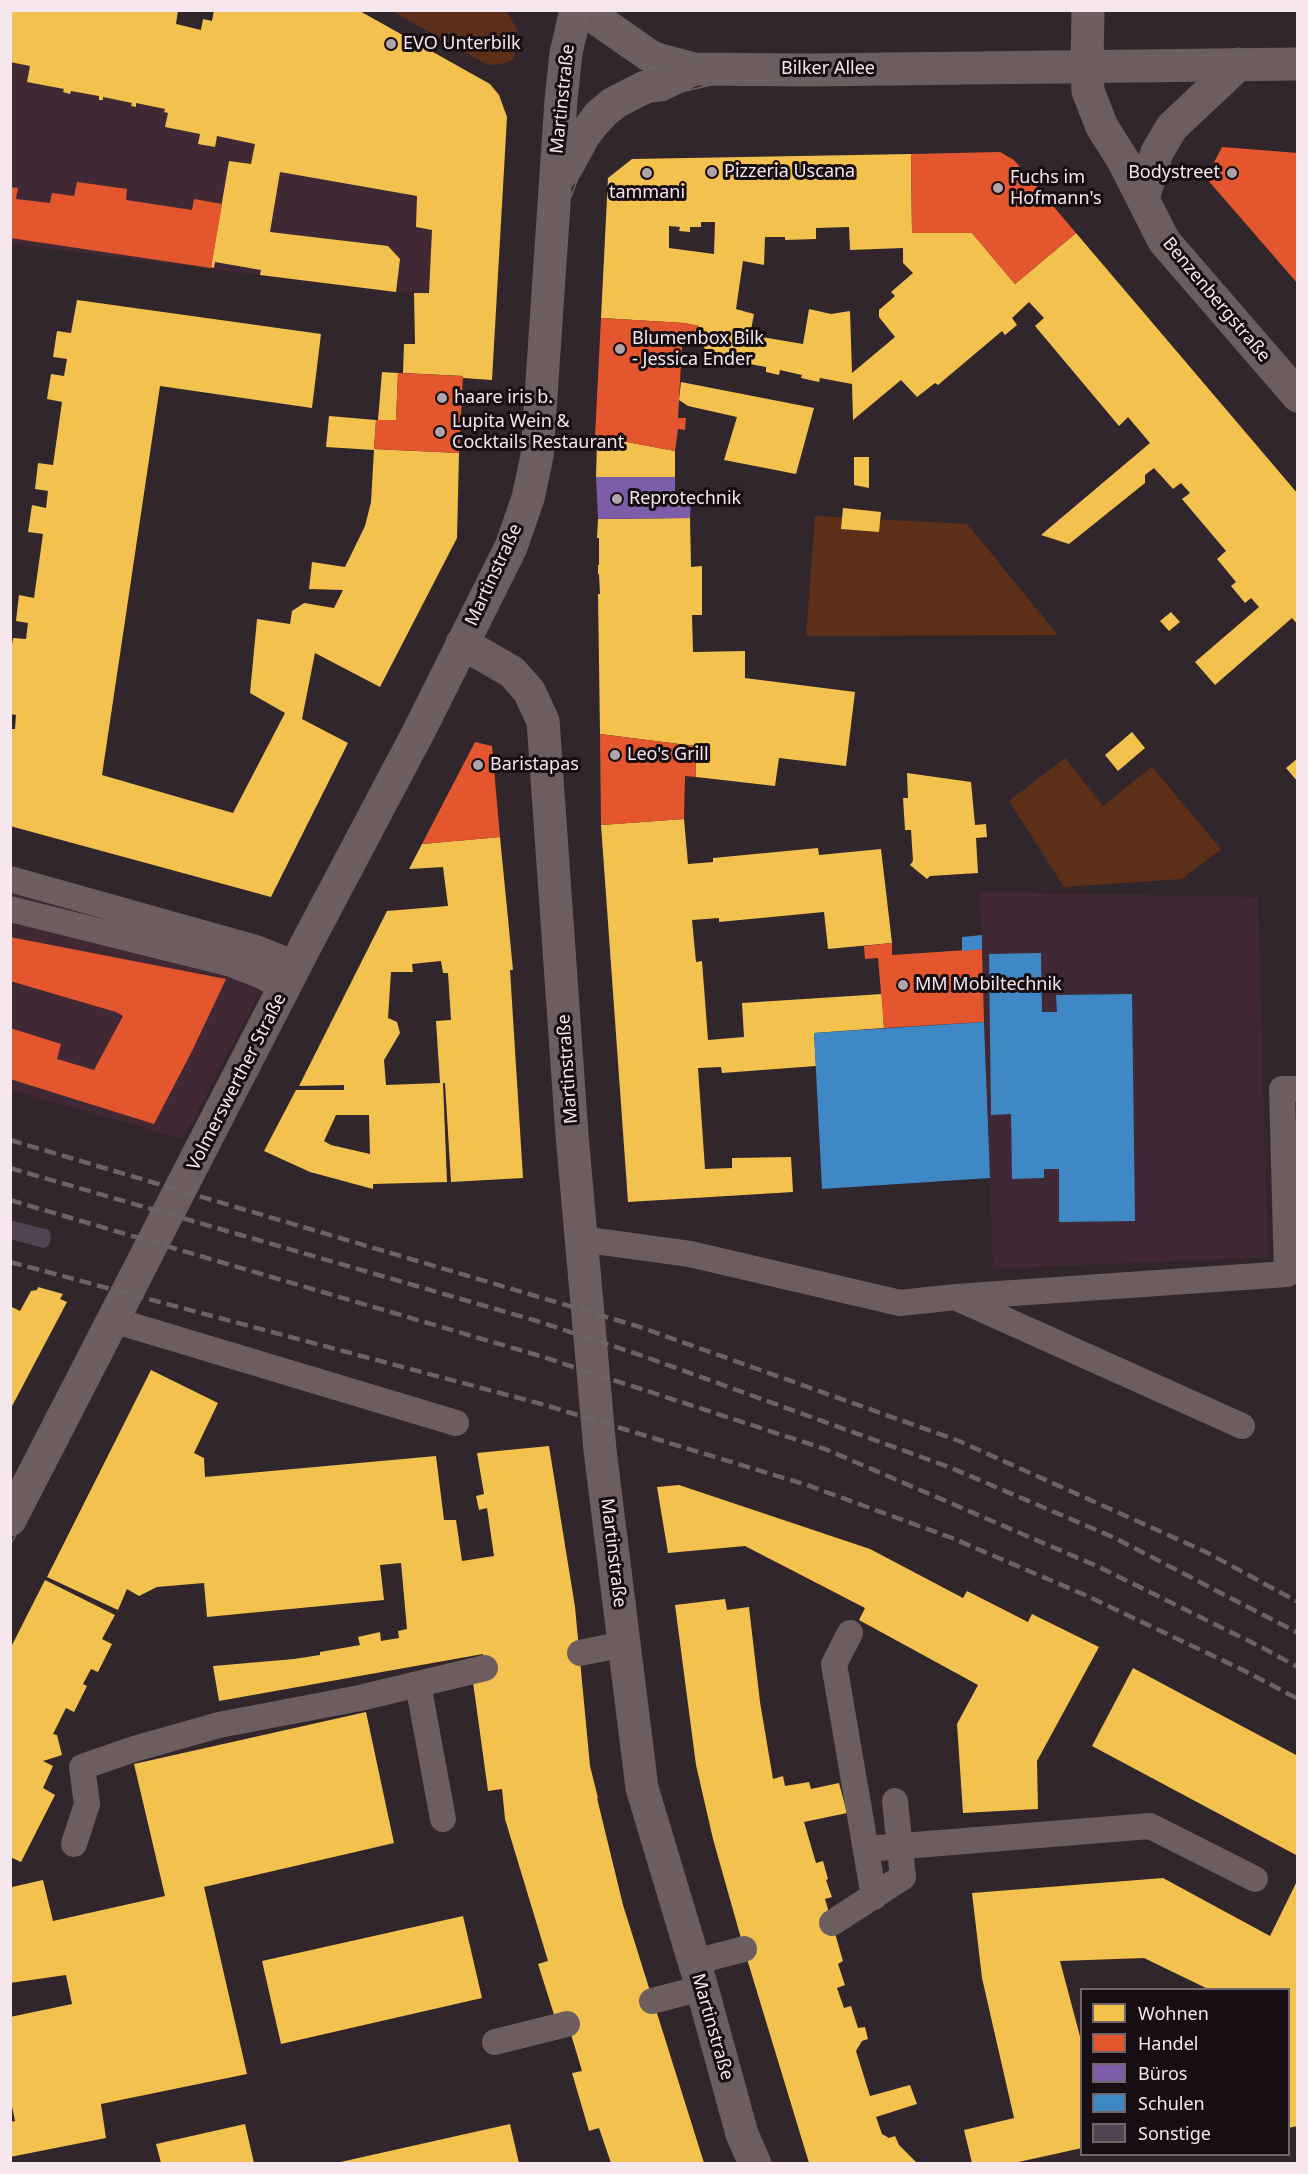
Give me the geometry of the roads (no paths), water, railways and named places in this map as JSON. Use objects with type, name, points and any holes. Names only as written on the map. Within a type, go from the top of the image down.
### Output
[{"type":"street","name":"Martinstraße","points":[[576,10],[566,53],[555,180],[537,456],[528,498],[511,547],[462,643],[512,672],[529,691],[543,721],[571,1123],[600,1450],[642,1788],[698,1975],[742,2134],[755,2163]]},
{"type":"street","name":"Bilker Allee","points":[[584,10],[650,56],[694,69],[1298,64]]},
{"type":"street","points":[[1087,66],[1088,10]]},
{"type":"street","points":[[1143,200],[1157,152],[1172,127],[1239,64]]},
{"type":"street","name":"Benzenbergstraße","points":[[1087,66],[1088,91],[1102,127],[1123,160],[1164,241],[1298,396]]},
{"type":"street","points":[[555,180],[567,167],[597,116],[612,104],[639,89],[660,85],[694,69]]},
{"type":"street","name":"Volmerswerther Straße","points":[[14,1504],[113,1320],[419,731],[462,643]]},
{"type":"lane","points":[[10,879],[256,948],[290,976]]},
{"type":"lane","points":[[10,909],[231,964],[264,977],[290,976]]},
{"type":"lane","points":[[581,1239],[690,1254],[900,1303],[1287,1274],[1282,1089],[1298,1089]]},
{"type":"lane","points":[[956,1297],[1242,1426]]},
{"type":"lane","points":[[113,1320],[456,1423]]},
{"type":"lane","points":[[849,1633],[834,1664],[874,1897]]},
{"type":"lane","points":[[580,1653],[624,1644]]},
{"type":"lane","points":[[74,1844],[87,1804],[82,1767],[134,1749],[219,1725],[485,1668]]},
{"type":"lane","points":[[418,1684],[443,1819]]},
{"type":"lane","points":[[832,1923],[903,1877],[895,1801]]},
{"type":"lane","points":[[866,1849],[1150,1826],[1255,1879]]},
{"type":"lane","points":[[652,2001],[744,1948]]},
{"type":"lane","points":[[495,2042],[567,2024]]},
{"type":"tram line","points":[[10,1497],[284,959],[398,746],[512,515],[529,443],[551,95],[558,47],[567,10]]},
{"type":"tram line","points":[[571,10],[602,38],[636,61],[667,74],[704,81],[1298,75]]},
{"type":"tram line","points":[[10,1546],[471,648],[531,523],[548,450],[572,107],[587,10]]},
{"type":"tram line","points":[[606,10],[637,34],[665,48],[694,56],[727,59],[1298,54]]},
{"type":"tram line","points":[[551,172],[557,153],[570,130],[583,113],[611,88],[655,67],[699,62]]},
{"type":"tram line","points":[[571,197],[584,162],[593,147],[615,123],[629,112],[660,97],[711,85]]},
{"type":"railway","points":[[10,1140],[640,1327],[959,1441],[1206,1552],[1298,1602]]},
{"type":"railway","points":[[10,1168],[537,1321],[643,1356],[949,1467],[1115,1538],[1298,1633]]},
{"type":"railway","points":[[10,1200],[540,1356],[825,1449],[1099,1567],[1298,1667]]},
{"type":"railway","points":[[10,1262],[545,1405],[807,1485],[952,1538],[1085,1595],[1245,1671],[1298,1699]]},
{"type":"place","name":"EVO Unterbilk","points":[[391,44]]},
{"type":"place","name":"Pizzeria Uscana","points":[[712,172]]},
{"type":"place","name":"tammani","points":[[647,173]]},
{"type":"place","name":"Bodystreet","points":[[1232,173]]},
{"type":"place","name":"Fuchs im Hofmann's","points":[[998,188]]},
{"type":"place","name":"Blumenbox Bilk - Jessica Ender","points":[[620,349]]},
{"type":"place","name":"haare iris b.","points":[[442,398]]},
{"type":"place","name":"Lupita Wein & Cocktails Restaurant","points":[[440,432]]},
{"type":"place","name":"Reprotechnik","points":[[617,499]]},
{"type":"place","name":"Leo's Grill","points":[[615,755]]},
{"type":"place","name":"Baristapas","points":[[478,765]]},
{"type":"place","name":"MM Mobiltechnik","points":[[903,985]]}]
